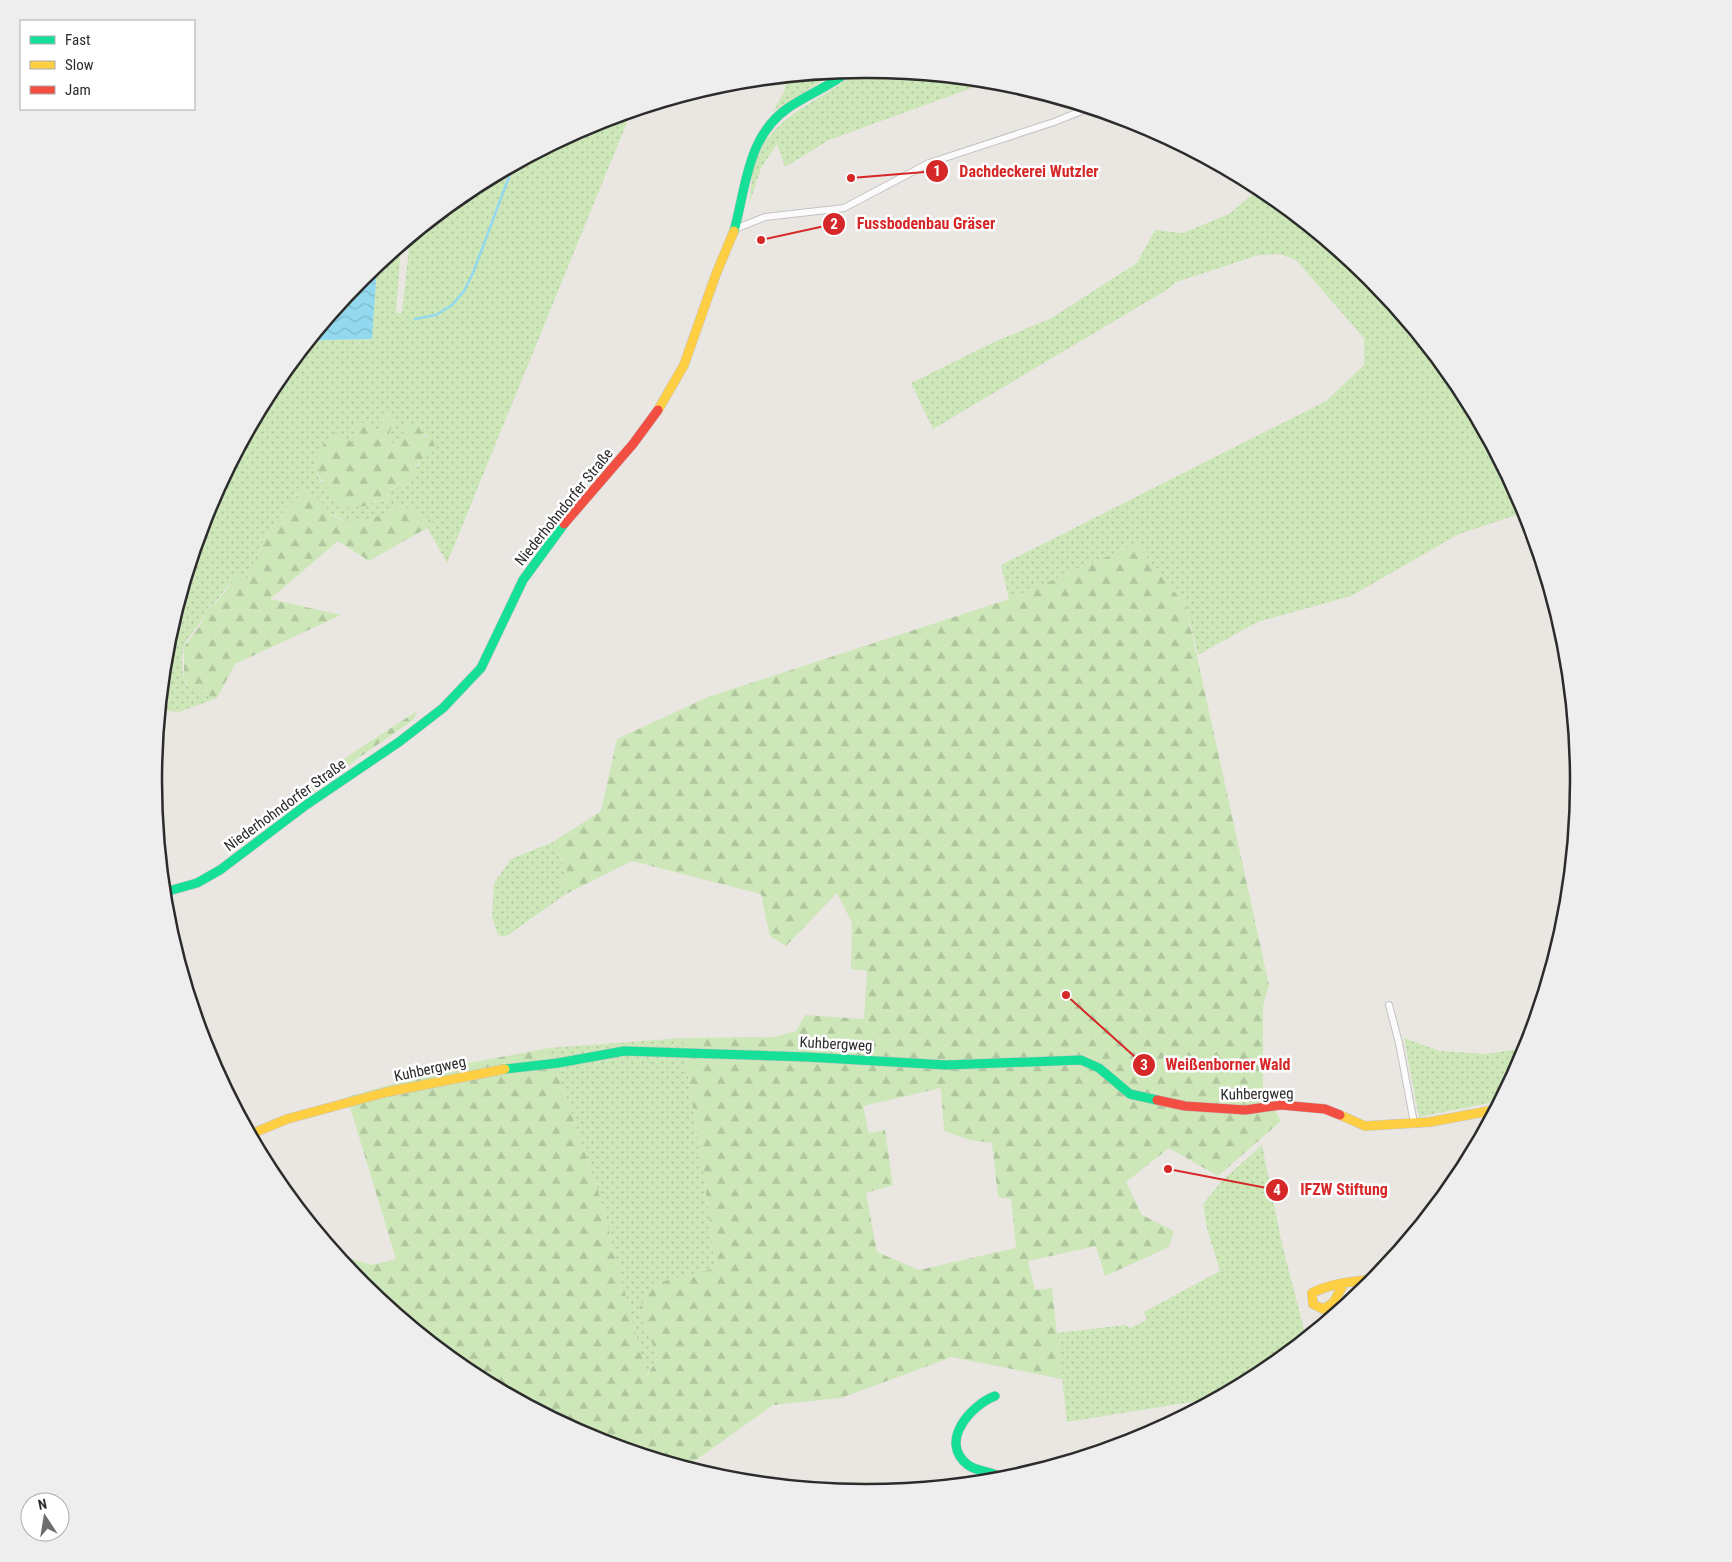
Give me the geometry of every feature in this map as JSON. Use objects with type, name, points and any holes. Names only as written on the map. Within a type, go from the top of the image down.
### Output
[{"type":"street","name":"Niederhohndorfer Straße","points":[[172,890],[213,875],[304,806],[426,722],[451,701],[474,676],[488,656],[516,592],[534,562],[610,474],[677,380],[688,357],[716,274],[735,229],[746,177],[756,148],[770,122],[804,98],[840,79]]},
{"type":"street","points":[[735,229],[765,217],[844,208],[930,163],[1081,111]]},
{"type":"street","points":[[1389,1005],[1399,1043],[1414,1123]]},
{"type":"street","name":"Kuhbergweg","points":[[256,1132],[287,1119],[387,1092],[485,1071],[558,1063],[624,1051],[807,1057],[946,1065],[1081,1060],[1099,1068],[1130,1094],[1185,1106],[1245,1110],[1281,1105],[1325,1109],[1365,1126],[1430,1122],[1487,1111]]},
{"type":"street","points":[[1344,1284],[1359,1281]]},
{"type":"street","points":[[991,1473],[975,1469],[965,1462],[958,1442],[958,1431],[962,1421],[981,1399],[995,1396]]},
{"type":"green space","points":[[848,78],[912,79],[975,87],[829,140],[785,167],[777,144],[761,168],[749,204],[752,175],[761,148],[784,121]]},
{"type":"green space","points":[[826,79],[773,111],[784,92],[786,83]]},
{"type":"green space","points":[[628,119],[447,563],[427,527],[433,523],[402,505],[367,521],[345,521],[300,496],[274,524],[261,545],[247,580],[228,586],[218,599],[206,609],[197,627],[186,642],[182,664],[183,675],[187,685],[217,698],[179,712],[167,711],[176,644],[186,599],[200,555],[216,512],[235,470],[257,429],[281,390],[317,342],[372,339],[376,277],[400,254],[396,313],[402,313],[409,246],[475,196],[514,172],[555,150]],"holes":[[[391,412],[395,419],[387,440],[392,444],[401,437],[408,426],[429,437],[425,458],[414,470],[410,481],[406,485],[389,490],[389,498],[385,502],[380,499],[374,503],[321,482],[314,468],[320,452],[327,442],[339,438],[355,444],[358,424],[370,422],[374,433]]]},
{"type":"green space","points":[[1253,194],[1257,196],[1330,252],[1395,317],[1451,390],[1497,470],[1517,515],[1459,534],[1351,596],[1257,622],[1198,655],[1186,606],[1136,544],[1009,599],[1001,565],[1326,401],[1364,365],[1364,338],[1296,260],[1280,254],[1259,255],[1176,282],[1170,288],[933,429],[911,383],[996,341],[1050,319],[1137,263],[1155,230],[1183,233],[1229,214]]},
{"type":"green space","points":[[391,411],[395,419],[387,439],[392,444],[401,437],[408,426],[414,425],[418,427],[424,436],[432,439],[436,449],[416,466],[410,481],[406,485],[389,489],[388,502],[380,499],[366,506],[348,508],[333,496],[314,469],[318,453],[327,439],[330,439],[334,433],[340,434],[355,444],[358,424],[370,422],[374,433]]},
{"type":"green space","points":[[299,487],[316,496],[335,517],[345,521],[367,521],[402,505],[418,514],[424,514],[434,524],[369,561],[338,541],[270,599],[341,615],[235,664],[217,698],[190,688],[184,677],[184,647],[201,624],[206,609],[216,603],[238,575],[247,580],[256,556],[274,524],[300,496]]},
{"type":"green space","points":[[1136,544],[1186,606],[1269,985],[1263,1006],[1263,1089],[1281,1121],[1218,1176],[1169,1148],[1126,1182],[1142,1215],[1174,1231],[1169,1247],[1105,1276],[1096,1246],[1028,1261],[1035,1290],[1052,1288],[1062,1379],[952,1357],[841,1398],[773,1405],[692,1463],[640,1447],[597,1431],[555,1412],[514,1390],[475,1366],[438,1339],[402,1310],[350,1259],[372,1265],[396,1259],[347,1097],[459,1065],[549,1048],[598,1190],[647,1376],[658,1357],[638,1311],[653,1284],[716,1268],[682,1038],[774,1037],[796,1031],[805,1015],[864,1019],[867,971],[851,969],[852,923],[837,893],[786,946],[770,936],[761,894],[632,861],[566,894],[560,884],[567,871],[553,842],[601,811],[617,739],[708,697],[1009,599]],"holes":[[[941,1088],[944,1131],[970,1140],[992,1143],[998,1197],[1011,1199],[1016,1248],[919,1270],[877,1252],[866,1193],[893,1185],[885,1130],[869,1133],[863,1106]]]},
{"type":"green space","points":[[417,711],[414,719],[306,795],[296,801],[286,802],[354,752]]},
{"type":"green space","points":[[553,842],[567,872],[560,884],[566,894],[505,937],[498,935],[492,917],[494,883],[511,859]]},
{"type":"green space","points":[[682,1038],[716,1268],[638,1311],[658,1357],[646,1376],[598,1190],[549,1048]]},
{"type":"green space","points":[[1404,1038],[1440,1051],[1485,1054],[1516,1049],[1491,1103],[1419,1117]]},
{"type":"green space","points":[[1262,1145],[1282,1244],[1304,1331],[1257,1366],[1198,1401],[1067,1422],[1057,1333],[1125,1325],[1130,1328],[1147,1320],[1144,1312],[1220,1271],[1207,1228],[1203,1204],[1221,1182]]},
{"type":"water","points":[[376,277],[372,339],[318,341],[337,317]]},
{"type":"waterway","points":[[415,319],[436,315],[452,305],[464,291],[473,273],[510,175]]},
{"type":"traffic: fast","points":[[734,231],[750,164],[764,133],[774,120],[788,108],[838,79]]},
{"type":"traffic: fast","points":[[172,890],[197,883],[220,870],[306,805],[399,742],[443,708],[481,668],[523,580],[564,524]]},
{"type":"traffic: fast","points":[[505,1069],[558,1063],[624,1051],[807,1057],[946,1065],[1081,1060],[1099,1068],[1130,1094],[1157,1100]]},
{"type":"traffic: fast","points":[[989,1473],[968,1465],[960,1456],[956,1446],[957,1435],[961,1425],[968,1416],[976,1407],[995,1396]]},
{"type":"traffic: slow","points":[[658,410],[684,365],[716,274],[734,231]]},
{"type":"traffic: slow","points":[[256,1132],[287,1119],[387,1092],[505,1069]]},
{"type":"traffic: slow","points":[[1340,1115],[1365,1126],[1430,1122],[1487,1111]]},
{"type":"traffic: slow","points":[[1344,1284],[1333,1303],[1323,1309],[1313,1304],[1312,1293],[1342,1283],[1360,1281]]},
{"type":"traffic: jam","points":[[564,524],[633,444],[658,410]]},
{"type":"traffic: jam","points":[[1157,1100],[1185,1106],[1245,1110],[1281,1105],[1325,1109],[1340,1115]]},
{"type":"place","name":"Dachdeckerei Wutzler","points":[[851,178]]},
{"type":"place","name":"Fussbodenbau Gräser","points":[[761,240]]},
{"type":"place","name":"Weißenborner Wald","points":[[1066,995]]},
{"type":"place","name":"IFZW Stiftung","points":[[1168,1169]]}]
